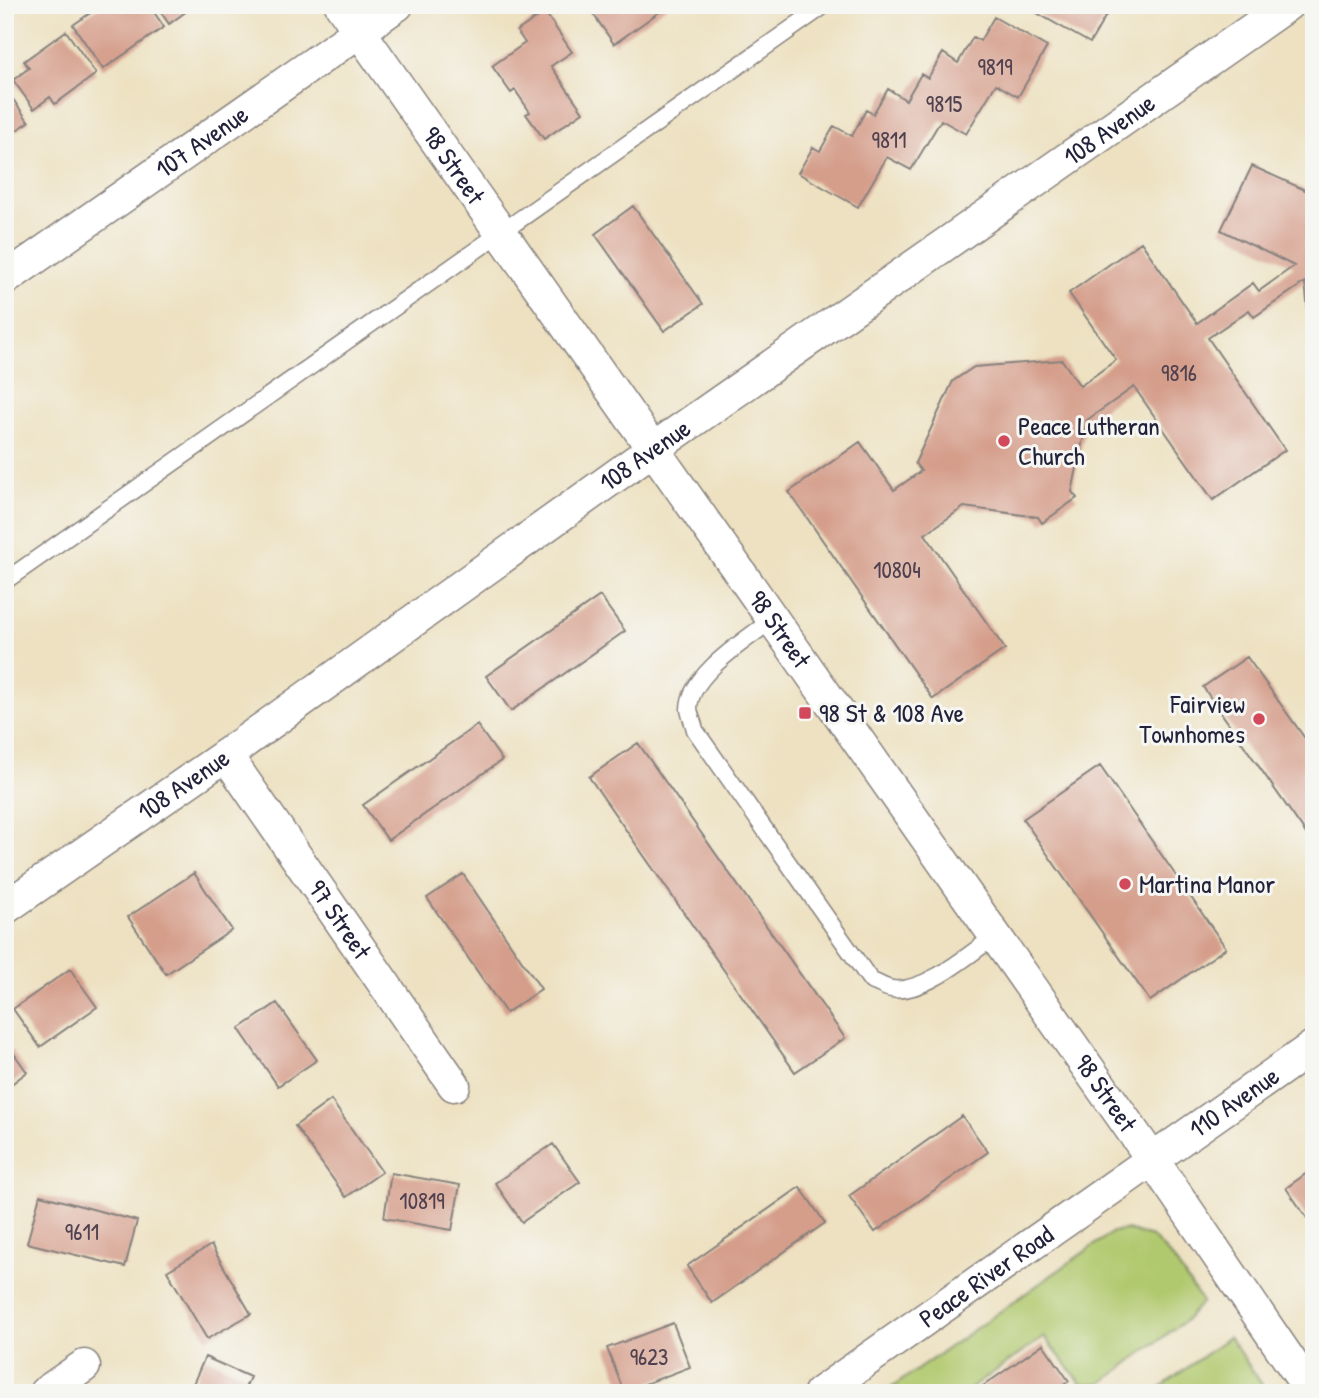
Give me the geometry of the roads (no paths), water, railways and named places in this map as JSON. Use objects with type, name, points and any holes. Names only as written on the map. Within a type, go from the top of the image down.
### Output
[{"type":"street","name":"98 Street","points":[[341,5],[1152,1159],[1312,1393]]},
{"type":"street","name":"107 Avenue","points":[[5,279],[397,5]]},
{"type":"street","name":"108 Avenue","points":[[5,908],[226,755],[653,449],[1287,5]]},
{"type":"street","name":"97 Street","points":[[226,755],[454,1085]]},
{"type":"street","name":"110 Avenue","points":[[1152,1159],[1314,1046]]},
{"type":"street","name":"Peace River Road","points":[[820,1393],[1152,1159]]},
{"type":"street","points":[[44,1393],[84,1366]]},
{"type":"lane","points":[[5,581],[825,5]]},
{"type":"lane","points":[[773,619],[710,670],[694,689],[689,710],[695,730],[871,981],[892,989],[913,988],[934,978],[995,936]]},
{"type":"place","name":"Peace Lutheran Church","points":[[1004,441]]},
{"type":"place","name":"98 St & 108 Ave","points":[[805,713]]},
{"type":"place","name":"Fairview Townhomes","points":[[1259,719]]},
{"type":"place","name":"Martina Manor","points":[[1125,884]]}]
